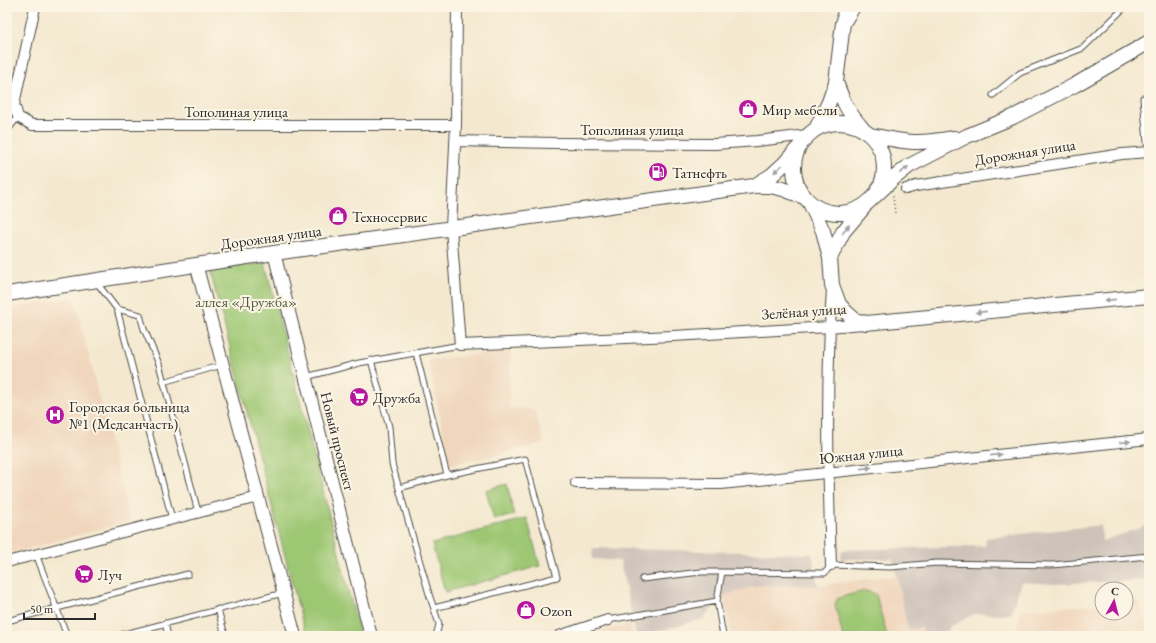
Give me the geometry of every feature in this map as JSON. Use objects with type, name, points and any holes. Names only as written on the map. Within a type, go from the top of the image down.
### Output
[{"type":"main road","points":[[754,186],[772,175],[784,164],[811,132],[829,102],[836,82],[843,23],[853,7]]},
{"type":"main road","points":[[830,258],[843,232],[871,200],[894,178],[910,166],[967,136],[1012,117],[1075,85],[1149,42]]},
{"type":"main road","points":[[754,186],[770,186],[783,189],[807,200],[826,212],[847,213],[858,209],[871,200],[881,186],[884,176],[885,165],[883,154],[878,144],[851,116],[842,100],[836,82]]},
{"type":"main road","points":[[811,132],[827,124],[840,122],[852,124],[867,132],[900,141],[933,141],[967,136]]},
{"type":"main road","points":[[798,147],[794,161],[794,176],[800,190],[807,200],[823,231],[830,258],[832,285],[839,304],[855,320],[866,323]]},
{"type":"main road","name":"Дорожная улица","points":[[7,294],[196,264],[754,186]]},
{"type":"main road","name":"Зелёная улица","points":[[866,323],[1149,296]]},
{"type":"street","points":[[18,117],[14,104],[35,7]]},
{"type":"street","points":[[457,7],[456,141],[451,228],[460,345]]},
{"type":"street","points":[[842,7],[843,23]]},
{"type":"street","name":"Тополиная улица","points":[[18,117],[32,125],[456,125]]},
{"type":"street","name":"Тополиная улица","points":[[456,141],[715,144],[757,141],[811,132]]},
{"type":"street","name":"Дорожная улица","points":[[906,189],[916,186],[1122,154],[1149,152]]},
{"type":"street","name":"Новый проспект","points":[[274,253],[371,636]]},
{"type":"street","points":[[196,264],[295,636]]},
{"type":"street","points":[[831,565],[828,472],[829,327],[832,285]]},
{"type":"street","name":"Зелёная улица","points":[[460,345],[673,336],[829,327],[866,323]]},
{"type":"street","name":"Южная улица","points":[[576,483],[721,484],[1149,439]]},
{"type":"street","points":[[7,562],[258,497]]},
{"type":"street","points":[[559,636],[608,620]]},
{"type":"lane","points":[[993,95],[1020,73],[1084,48],[1125,7]]},
{"type":"lane","points":[[1143,98],[1149,152]]},
{"type":"lane","points":[[7,131],[18,117]]},
{"type":"lane","points":[[96,280],[117,309],[172,519]]},
{"type":"lane","points":[[117,309],[140,315],[144,329],[159,364],[198,512]]},
{"type":"lane","points":[[306,377],[372,360],[460,345]]},
{"type":"lane","points":[[416,352],[447,475]]},
{"type":"lane","points":[[372,360],[389,427],[392,464],[439,624],[436,636]]},
{"type":"lane","points":[[163,382],[223,364]]},
{"type":"lane","points":[[399,488],[447,475],[525,459],[557,577],[434,608]]},
{"type":"lane","points":[[36,554],[67,636]]},
{"type":"lane","points":[[642,579],[701,572],[825,573],[831,565],[890,567],[937,563],[1052,565],[1149,556]]},
{"type":"lane","points":[[722,572],[717,601],[723,636]]},
{"type":"lane","points":[[7,621],[188,574]]},
{"type":"lane","points":[[117,636],[284,592]]},
{"type":"lane","points":[[608,620],[717,601]]},
{"type":"lane","points":[[218,609],[225,636]]},
{"type":"lane","points":[[165,623],[168,636]]},
{"type":"path","points":[[895,214],[893,194],[906,189]]},
{"type":"shaded area","name":"Городская больница №1 (Медсанчасть)","points":[[74,297],[130,521],[7,554],[7,309]]},
{"type":"shaded area","points":[[511,350],[509,408],[534,409],[544,443],[450,465],[428,360]]},
{"type":"shaded area","points":[[1101,525],[1102,541],[1149,525],[1149,580],[1094,581],[1094,582],[1054,584],[1021,582],[1011,614],[973,614],[950,627],[946,636],[924,636],[922,627],[908,630],[893,559],[841,559],[842,550],[985,546],[986,538]]},
{"type":"shaded area","points":[[593,548],[812,554],[818,586],[759,585],[723,596],[703,619],[636,636],[620,561],[592,559]]},
{"type":"shaded area","points":[[896,576],[908,630],[922,627],[924,636],[732,636],[723,596],[759,585],[818,585]]},
{"type":"shaded area","points":[[1134,601],[1138,601],[1149,631],[1149,636],[1014,636],[1021,610],[1094,605],[1094,621],[1134,621]]},
{"type":"shaded area","points":[[630,624],[633,636],[581,636]]},
{"type":"green space","name":"аллея «Дружба»","points":[[265,263],[360,636],[306,636],[210,271]]},
{"type":"green space","points":[[507,484],[514,515],[494,520],[486,490]]},
{"type":"green space","points":[[527,518],[540,566],[445,592],[432,544]]},
{"type":"green space","points":[[865,591],[876,595],[887,636],[843,636],[835,605],[837,599]]},
{"type":"place","name":"Мир мебели","points":[[748,109]]},
{"type":"place","name":"Татнефть","points":[[658,172]]},
{"type":"place","name":"Техносервис","points":[[338,216]]},
{"type":"place","name":"Дружба","points":[[359,397]]},
{"type":"place","name":"Городская больница №1 (Медсанчасть)","points":[[55,415]]},
{"type":"place","name":"Луч","points":[[84,574]]},
{"type":"place","name":"Ozon","points":[[526,610]]}]
